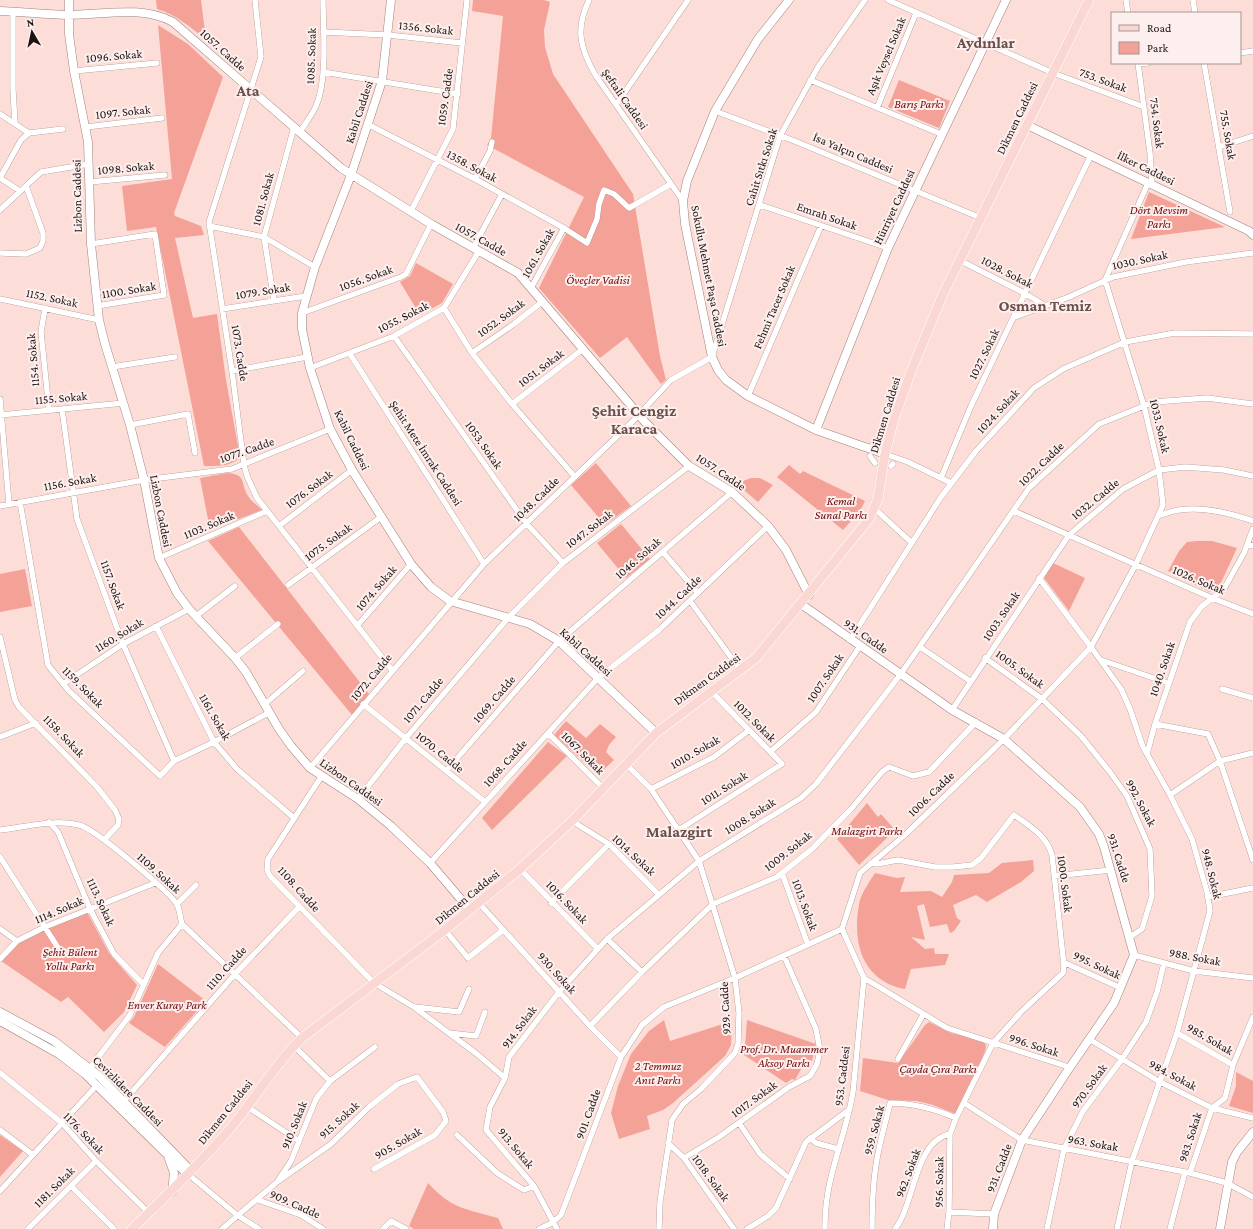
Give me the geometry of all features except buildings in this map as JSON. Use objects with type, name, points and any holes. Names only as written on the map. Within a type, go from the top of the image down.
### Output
[{"type":"main road","name":"Lizbon Caddesi","points":[[69,0],[68,15],[74,71],[86,127],[89,164],[91,244],[99,320],[130,425],[144,480],[159,558],[167,577],[189,609],[235,658],[290,746],[310,768],[321,777],[358,799],[391,826],[430,864],[470,910]]},
{"type":"main road","name":"Kabil Caddesi","points":[[391,0],[382,81],[369,125],[315,267],[302,313],[302,329],[307,356],[330,429],[352,470],[411,564],[431,587],[450,601],[530,624],[558,642],[656,733]]},
{"type":"main road","name":"Sokullu Mehmet Paşa Caddesi","points":[[789,0],[758,40],[715,111],[687,181],[683,201],[685,224],[712,357],[718,370],[726,380],[748,396],[816,430],[885,454]]},
{"type":"main road","name":"Hürriyet Caddesi","points":[[816,430],[888,248],[914,190],[1006,0]]},
{"type":"main road","name":"Dikmen Caddesi","points":[[132,1229],[172,1192],[229,1130],[246,1106],[302,1038],[445,930],[520,869],[572,821],[656,733],[680,713],[712,692],[741,670],[764,650],[869,519],[875,509],[885,454],[894,419],[912,369],[943,294],[1089,0]]},
{"type":"main road","name":"1057. Cadde","points":[[0,11],[68,15],[141,13],[166,18],[179,27],[332,162],[350,175],[431,224],[518,273],[639,415],[689,466],[732,492],[768,526],[786,550],[809,595]]},
{"type":"main road","name":"İlker Caddesi","points":[[1027,124],[1249,231],[1253,235]]},
{"type":"main road","name":"931. Cadde","points":[[801,604],[850,640],[952,710],[976,722],[1004,739],[1080,807],[1089,818],[1099,834],[1111,870],[1134,955],[1114,1003],[1069,1067],[1022,1140],[994,1214],[993,1229]]},
{"type":"main road","name":"Cevizlidere Caddesi","points":[[0,1012],[54,1041],[90,1068],[168,1156],[189,1173]]},
{"type":"main road","name":"Cevizlidere Caddesi","points":[[0,1021],[59,1054],[122,1104],[189,1173]]},
{"type":"main road","points":[[1220,1229],[1227,1183],[1232,1162],[1237,1152],[1253,1132]]},
{"type":"main road","points":[[168,1156],[174,1173],[172,1192]]},
{"type":"street","name":"1073. Cadde","points":[[255,0],[261,57],[209,218],[232,371],[244,465],[252,488],[268,511],[313,566],[357,626],[392,670]]},
{"type":"street","name":"1085. Sokak","points":[[297,130],[316,106],[320,94],[323,72],[323,0]]},
{"type":"street","name":"1059. Cadde","points":[[411,211],[453,128],[458,94],[467,0]]},
{"type":"street","name":"Şeftali Caddesi","points":[[589,0],[581,28],[581,44],[586,60],[683,201]]},
{"type":"street","points":[[616,104],[688,0]]},
{"type":"street","name":"Cahit Sıtkı Sokak","points":[[712,357],[780,136],[818,67],[865,0]]},
{"type":"street","name":"753. Sokak","points":[[888,0],[986,42],[1053,73],[1144,107]]},
{"type":"street","points":[[1126,0],[1128,12]]},
{"type":"street","points":[[1193,0],[1196,12]]},
{"type":"street","points":[[13,12],[13,90],[15,123]]},
{"type":"street","name":"Aşık Veysel Sokak","points":[[877,108],[916,13]]},
{"type":"street","name":"1356. Sokak","points":[[323,32],[388,35],[462,43]]},
{"type":"street","points":[[1241,53],[1253,52]]},
{"type":"street","name":"1096. Sokak","points":[[74,71],[157,63]]},
{"type":"street","name":"754. Sokak","points":[[1138,64],[1144,107],[1150,184]]},
{"type":"street","name":"755. Sokak","points":[[1204,64],[1230,212]]},
{"type":"street","points":[[323,72],[458,94]]},
{"type":"street","points":[[810,80],[941,134]]},
{"type":"street","name":"İsa Yalçın Caddesi","points":[[715,111],[981,218]]},
{"type":"street","points":[[0,114],[29,133]]},
{"type":"street","name":"1097. Sokak","points":[[86,127],[162,118]]},
{"type":"street","name":"1358. Sokak","points":[[369,125],[475,179],[564,228],[587,243],[598,218],[599,204],[604,190],[614,194],[629,208],[671,184]]},
{"type":"street","points":[[20,191],[0,178],[21,140],[29,133],[63,129]]},
{"type":"street","name":"1081. Sokak","points":[[274,301],[264,237],[297,130]]},
{"type":"street","points":[[1219,147],[1253,136]]},
{"type":"street","points":[[475,179],[490,151],[492,142]]},
{"type":"street","name":"1027. Sokak","points":[[941,478],[971,406],[1026,294],[1091,155]]},
{"type":"street","points":[[0,210],[41,172],[89,164]]},
{"type":"street","name":"1098. Sokak","points":[[89,182],[165,175]]},
{"type":"street","points":[[1105,280],[1150,184]]},
{"type":"street","points":[[0,253],[26,254],[40,248],[44,241],[43,233],[26,186]]},
{"type":"street","name":"1055. Sokak","points":[[310,368],[394,336],[444,308],[476,250],[502,194]]},
{"type":"street","name":"Emrah Sokak","points":[[760,205],[888,248]]},
{"type":"street","name":"1056. Sokak","points":[[302,313],[406,274],[431,224]]},
{"type":"street","points":[[209,226],[264,237],[315,267]]},
{"type":"street","name":"Fehmi Tacer Sokak","points":[[748,396],[821,226]]},
{"type":"street","name":"1061. Sokak","points":[[531,288],[564,228]]},
{"type":"street","name":"1100. Sokak","points":[[91,244],[155,234],[164,296],[97,306]]},
{"type":"street","name":"1030. Sokak","points":[[1015,317],[1113,277],[1186,262],[1253,253]]},
{"type":"street","name":"1028. Sokak","points":[[959,260],[1026,294],[1044,305]]},
{"type":"street","name":"1033. Sokak","points":[[1105,280],[1144,406],[1159,470],[1162,506],[1136,564]]},
{"type":"street","name":"1079. Sokak","points":[[222,309],[306,296]]},
{"type":"street","name":"1152. Sokak","points":[[0,299],[99,320]]},
{"type":"street","name":"1052. Sokak","points":[[472,352],[514,324],[543,301]]},
{"type":"street","name":"1154. Sokak","points":[[45,308],[41,332],[49,410]]},
{"type":"street","points":[[444,308],[472,352],[512,404],[575,477]]},
{"type":"street","name":"1024. Sokak","points":[[850,640],[952,483],[976,451],[1034,388],[1063,370],[1125,341],[1175,333],[1253,334]]},
{"type":"street","name":"1053. Sokak","points":[[394,336],[526,523],[563,562]]},
{"type":"street","name":"1051. Sokak","points":[[512,404],[584,349]]},
{"type":"street","name":"Şehit Mete İmrak Caddesi","points":[[350,354],[484,564]]},
{"type":"street","points":[[112,367],[175,356]]},
{"type":"street","points":[[232,371],[307,356]]},
{"type":"street","name":"1048. Cadde","points":[[450,601],[484,564],[639,415],[671,380],[712,357]]},
{"type":"street","name":"1022. Cadde","points":[[900,675],[1029,488],[1099,424],[1154,402],[1207,398],[1253,404]]},
{"type":"street","points":[[0,399],[9,504]]},
{"type":"street","name":"1155. Sokak","points":[[1,415],[124,403]]},
{"type":"street","name":"1157. Sokak","points":[[62,409],[72,492],[77,519],[123,644],[174,760]]},
{"type":"street","points":[[130,425],[188,414],[195,453]]},
{"type":"street","name":"1077. Cadde","points":[[144,480],[218,471],[244,465],[330,429]]},
{"type":"street","points":[[885,454],[908,462],[952,483]]},
{"type":"street","points":[[870,456],[875,463]]},
{"type":"street","name":"1047. Sokak","points":[[508,618],[563,562],[689,466]]},
{"type":"street","name":"1032. Cadde","points":[[1069,535],[1123,489],[1159,470],[1185,467],[1205,468],[1253,476]]},
{"type":"street","name":"1076. Sokak","points":[[279,526],[352,470]]},
{"type":"street","name":"1156. Sokak","points":[[0,506],[144,480]]},
{"type":"street","name":"1046. Sokak","points":[[558,642],[732,492]]},
{"type":"street","name":"1159. Sokak","points":[[20,502],[48,665],[62,684],[160,776],[174,760],[214,742],[270,712]]},
{"type":"street","points":[[875,509],[912,543]]},
{"type":"street","name":"1026. Sokak","points":[[1014,510],[1212,598],[1253,614]]},
{"type":"street","points":[[1158,516],[1179,510],[1201,510],[1228,512],[1253,521]]},
{"type":"street","name":"1103. Sokak","points":[[159,558],[268,511]]},
{"type":"street","name":"1075. Sokak","points":[[288,585],[381,517]]},
{"type":"street","name":"1044. Cadde","points":[[598,678],[658,630],[768,526]]},
{"type":"street","name":"1040. Sokak","points":[[1147,754],[1168,683],[1190,622],[1201,607],[1224,589],[1250,545],[1253,529]]},
{"type":"street","name":"1003. Sokak","points":[[952,710],[985,658],[1069,535]]},
{"type":"street","points":[[663,552],[698,593]]},
{"type":"street","name":"1074. Sokak","points":[[357,626],[411,564]]},
{"type":"street","name":"1006. Cadde","points":[[842,929],[860,873],[906,834],[1004,739],[1091,647],[1136,564]]},
{"type":"street","name":"948. Sokak","points":[[1039,578],[1121,689],[1147,754],[1170,794],[1192,840],[1208,897],[1210,911],[1177,1032],[1132,1161],[1117,1229]]},
{"type":"street","points":[[196,616],[235,586]]},
{"type":"street","name":"1072. Cadde","points":[[310,768],[450,601]]},
{"type":"street","points":[[690,601],[741,670]]},
{"type":"street","name":"1160. Sokak","points":[[62,684],[123,644],[189,609]]},
{"type":"street","name":"1071. Cadde","points":[[358,799],[406,738],[508,618]]},
{"type":"street","points":[[235,658],[278,624]]},
{"type":"street","name":"1161. Sokak","points":[[156,626],[214,742],[238,769],[294,818]]},
{"type":"street","name":"1158. Sokak","points":[[0,637],[14,700],[97,787],[115,810],[119,819],[118,825],[104,840]]},
{"type":"street","name":"1069. Cadde","points":[[446,770],[558,642]]},
{"type":"street","name":"1007. Sokak","points":[[770,752],[816,712],[860,646]]},
{"type":"street","points":[[920,647],[970,681]]},
{"type":"street","name":"1005. Sokak","points":[[985,658],[1042,699]]},
{"type":"street","points":[[1100,659],[1168,683]]},
{"type":"street","points":[[265,704],[303,671]]},
{"type":"street","name":"1008. Sokak","points":[[559,992],[607,939],[698,861],[801,798],[808,792],[816,784],[900,675]]},
{"type":"street","name":"1068. Cadde","points":[[430,864],[598,678]]},
{"type":"street","points":[[1222,688],[1253,698]]},
{"type":"street","name":"1012. Sokak","points":[[712,692],[748,731],[782,764]]},
{"type":"street","name":"992. Sokak","points":[[1042,699],[1081,736],[1110,772],[1127,796],[1146,836],[1150,849],[1152,896],[1142,929],[1130,937]]},
{"type":"street","name":"1070. Cadde","points":[[363,704],[485,802]]},
{"type":"street","name":"1009. Sokak","points":[[590,1026],[642,972],[713,904],[777,877],[812,849],[852,809],[882,772],[889,767],[913,776],[929,772],[976,722]]},
{"type":"street","points":[[0,737],[36,724]]},
{"type":"street","points":[[1155,724],[1208,734],[1220,761],[1253,860]]},
{"type":"street","name":"1010. Sokak","points":[[651,789],[714,757],[748,731]]},
{"type":"street","name":"1067. Sokak","points":[[548,733],[603,788]]},
{"type":"street","points":[[1170,794],[1220,761],[1253,753]]},
{"type":"street","name":"929. Cadde","points":[[626,764],[651,789],[698,861],[713,904],[735,978],[739,1031],[735,1053],[722,1068],[677,1112],[672,1120],[660,1202],[659,1229]]},
{"type":"street","name":"1011. Sokak","points":[[677,831],[782,764]]},
{"type":"street","name":"1108. Cadde","points":[[321,777],[266,864],[270,876],[374,983]]},
{"type":"street","name":"1000. Sokak","points":[[871,863],[877,864],[898,860],[935,866],[953,867],[972,865],[981,858],[1014,815],[1032,828],[1046,841],[1052,856],[1063,962],[1061,975],[1026,1007],[993,1043],[956,1118]]},
{"type":"street","name":"1014. Sokak","points":[[572,821],[609,844],[659,895]]},
{"type":"street","name":"1109. Sokak","points":[[0,830],[49,822],[79,825],[92,831],[155,883],[177,904],[182,924]]},
{"type":"street","name":"1113. Sokak","points":[[49,822],[58,832],[90,909],[114,954],[144,985]]},
{"type":"street","points":[[551,903],[609,844]]},
{"type":"street","points":[[0,857],[62,954]]},
{"type":"street","name":"1016. Sokak","points":[[520,869],[551,903],[598,949]]},
{"type":"street","points":[[1054,876],[1111,870]]},
{"type":"street","name":"1013. Sokak","points":[[782,873],[808,945]]},
{"type":"street","name":"1114. Sokak","points":[[0,959],[17,941],[45,927],[155,883]]},
{"type":"street","points":[[177,904],[196,885]]},
{"type":"street","points":[[1208,897],[1253,888]]},
{"type":"street","name":"930. Sokak","points":[[479,903],[590,1026],[621,1057]]},
{"type":"street","name":"1110. Cadde","points":[[122,1104],[235,974],[299,907]]},
{"type":"street","points":[[90,1068],[130,1015],[158,952],[182,924],[302,1038]]},
{"type":"street","points":[[0,929],[17,941]]},
{"type":"street","points":[[735,978],[842,929],[864,978]]},
{"type":"street","points":[[445,930],[468,958],[503,930]]},
{"type":"street","points":[[607,939],[642,972]]},
{"type":"street","name":"988. Sokak","points":[[1134,955],[1194,970],[1253,978]]},
{"type":"street","name":"1017. Sokak","points":[[684,1158],[739,1123],[789,1087],[810,1076],[814,1070],[820,1050],[816,1029],[784,956]]},
{"type":"street","name":"995. Sokak","points":[[1063,962],[1121,988]]},
{"type":"street","name":"970. Sokak","points":[[1047,1229],[1064,1149],[1083,1111],[1122,1059],[1146,1022],[1157,992],[1164,963]]},
{"type":"street","name":"901. Cadde","points":[[538,1229],[552,1222],[561,1215],[621,1057],[642,1025],[664,1007],[735,978]]},
{"type":"street","name":"996. Sokak","points":[[864,978],[923,1015],[951,1030],[1069,1067]]},
{"type":"street","name":"953. Caddesi","points":[[825,1229],[826,1195],[850,1110],[864,978]]},
{"type":"street","points":[[374,983],[414,1007],[477,1054],[505,1078]]},
{"type":"street","points":[[414,1007],[459,1012],[469,989]]},
{"type":"street","name":"914. Sokak","points":[[505,1078],[509,1057],[559,992]]},
{"type":"street","points":[[448,1033],[476,1036],[485,1012]]},
{"type":"street","points":[[898,1059],[923,1015]]},
{"type":"street","points":[[1212,1108],[1225,1098],[1233,1065],[1253,1020]]},
{"type":"street","name":"985. Sokak","points":[[1177,1032],[1233,1065]]},
{"type":"street","name":"984. Sokak","points":[[1089,1039],[1160,1082],[1212,1108],[1253,1118]]},
{"type":"street","points":[[294,1046],[330,1081]]},
{"type":"street","name":"910. Sokak","points":[[222,1229],[237,1215],[258,1200],[277,1182],[291,1161],[316,1098],[330,1081],[375,1047]]},
{"type":"street","name":"1176. Sokak","points":[[0,1073],[62,1124],[96,1161],[149,1213]]},
{"type":"street","name":"905. Sokak","points":[[374,1169],[435,1135],[446,1121],[443,1112],[417,1076]]},
{"type":"street","name":"915. Sokak","points":[[277,1182],[331,1144],[370,1107],[398,1084],[417,1076]]},
{"type":"street","name":"913. Sokak","points":[[505,1078],[490,1107],[486,1130],[534,1186],[557,1229]]},
{"type":"street","points":[[0,1191],[97,1085]]},
{"type":"street","name":"959. Sokak","points":[[872,1229],[872,1206],[876,1168],[879,1148],[890,1103],[910,1104],[936,1109],[956,1118]]},
{"type":"street","name":"963. Sokak","points":[[964,1103],[1022,1140],[1187,1173],[1227,1183],[1253,1197]]},
{"type":"street","points":[[246,1106],[299,1141]]},
{"type":"street","name":"983. Sokak","points":[[1170,1229],[1187,1173],[1212,1108]]},
{"type":"street","points":[[747,1229],[773,1213],[779,1204],[804,1147],[810,1138],[850,1110]]},
{"type":"street","name":"956. Sokak","points":[[947,1229],[949,1212],[950,1134],[956,1118]]},
{"type":"street","points":[[739,1123],[760,1154],[790,1180]]},
{"type":"street","points":[[0,1130],[33,1155]]},
{"type":"street","name":"962. Sokak","points":[[895,1229],[905,1211],[923,1159],[928,1149],[936,1141],[950,1134]]},
{"type":"street","points":[[457,1135],[497,1173],[524,1190],[534,1186]]},
{"type":"street","points":[[810,1138],[816,1143],[838,1149]]},
{"type":"street","name":"1018. Sokak","points":[[668,1143],[684,1158],[734,1229]]},
{"type":"street","name":"1181. Sokak","points":[[28,1229],[96,1161]]},
{"type":"street","points":[[189,1173],[237,1215],[258,1229]]},
{"type":"street","points":[[71,1186],[114,1229]]},
{"type":"street","name":"909. Cadde","points":[[258,1200],[300,1215],[323,1229]]},
{"type":"street","points":[[949,1212],[994,1214]]},
{"type":"street","points":[[383,1229],[391,1221],[406,1229]]},
{"type":"green space","points":[[156,0],[201,0],[206,40],[177,18],[157,9]]},
{"type":"green space","name":"Öveçler Vadisi","points":[[473,0],[544,0],[550,2],[544,30],[545,47],[553,74],[633,194],[660,356],[666,380],[661,384],[627,337],[600,358],[539,288],[584,197],[487,145],[491,138],[503,16],[472,11]]},
{"type":"green space","points":[[158,25],[188,44],[223,77],[174,213],[175,216],[201,226],[204,235],[175,238],[193,318],[217,314],[226,380],[238,446],[238,459],[222,466],[204,466],[156,227],[127,231],[122,186],[172,179]]},
{"type":"green space","name":"Barış Parkı","points":[[899,80],[950,101],[939,128],[888,107]]},
{"type":"green space","name":"Dört Mevsim Parkı","points":[[1149,192],[1225,227],[1131,239]]},
{"type":"green space","points":[[416,263],[453,284],[442,303],[420,315],[400,282],[410,276]]},
{"type":"green space","points":[[596,463],[631,506],[605,525],[571,485]]},
{"type":"green space","name":"Kemal Sunal Parkı","points":[[789,465],[800,474],[803,471],[865,501],[860,511],[843,530],[777,477]]},
{"type":"green space","points":[[227,473],[238,475],[240,477],[248,496],[262,510],[210,530],[200,478]]},
{"type":"green space","points":[[751,478],[760,478],[773,485],[758,502],[739,486],[743,481]]},
{"type":"green space","points":[[621,524],[650,559],[626,578],[597,543]]},
{"type":"green space","points":[[239,527],[369,694],[358,711],[352,715],[208,541]]},
{"type":"green space","points":[[1212,541],[1237,548],[1219,587],[1210,592],[1168,571],[1179,551],[1187,542]]},
{"type":"green space","points":[[1053,563],[1085,578],[1069,611],[1044,578]]},
{"type":"green space","points":[[25,569],[32,606],[0,612],[0,574]]},
{"type":"green space","points":[[566,721],[586,738],[600,724],[616,737],[609,745],[606,752],[614,760],[598,775],[554,735]]},
{"type":"green space","points":[[548,742],[567,756],[492,830],[482,818]]},
{"type":"green space","name":"Malazgirt Parkı","points":[[867,803],[878,817],[881,814],[895,830],[859,865],[837,839]]},
{"type":"green space","points":[[1033,860],[1034,871],[1021,882],[987,902],[976,895],[953,905],[957,918],[961,921],[954,931],[950,933],[947,924],[930,927],[924,904],[917,906],[925,940],[911,937],[925,949],[934,948],[935,954],[949,954],[945,965],[911,969],[905,989],[890,985],[878,977],[869,968],[859,944],[857,930],[860,900],[875,873],[897,878],[905,877],[900,892],[931,891],[942,897],[952,882],[954,875],[989,873],[1002,863]]},
{"type":"green space","name":"Şehit Bülent Yollu Parkı","points":[[87,912],[109,953],[137,985],[124,1012],[104,1032],[68,997],[61,1002],[1,961],[19,943],[50,927]]},
{"type":"green space","name":"Enver Kuray Park","points":[[158,964],[206,1001],[165,1047],[129,1023],[134,1017]]},
{"type":"green space","name":"2 Temmuz Anıt Parkı","points":[[664,1020],[670,1041],[732,1021],[731,1045],[725,1056],[673,1103],[663,1110],[647,1116],[650,1129],[619,1139],[611,1113],[618,1086],[631,1054],[649,1031]]},
{"type":"green space","name":"Prof. Dr. Muammer Aksoy Parkı","points":[[747,1020],[816,1044],[812,1061],[807,1059],[795,1080],[792,1079],[786,1083],[741,1053],[745,1046]]},
{"type":"green space","name":"Çayda Çıra Parkı","points":[[929,1022],[951,1033],[982,1040],[986,1045],[983,1056],[956,1114],[933,1105],[917,1101],[888,1100],[860,1091],[863,1058],[898,1063],[925,1025]]},
{"type":"green space","points":[[1236,1072],[1253,1081],[1253,1113],[1229,1106],[1236,1086]]},
{"type":"green space","points":[[0,1135],[23,1151],[0,1177]]},
{"type":"green space","points":[[428,1183],[444,1198],[460,1207],[498,1218],[503,1229],[414,1229],[409,1226]]},
{"type":"district","name":"Aydınlar","points":[[986,42]]},
{"type":"district","name":"Ata","points":[[248,90]]},
{"type":"district","name":"Osman Temiz","points":[[1045,305]]},
{"type":"district","name":"Şehit Cengiz Karaca","points":[[634,419]]},
{"type":"district","name":"Malazgirt","points":[[679,831]]}]
